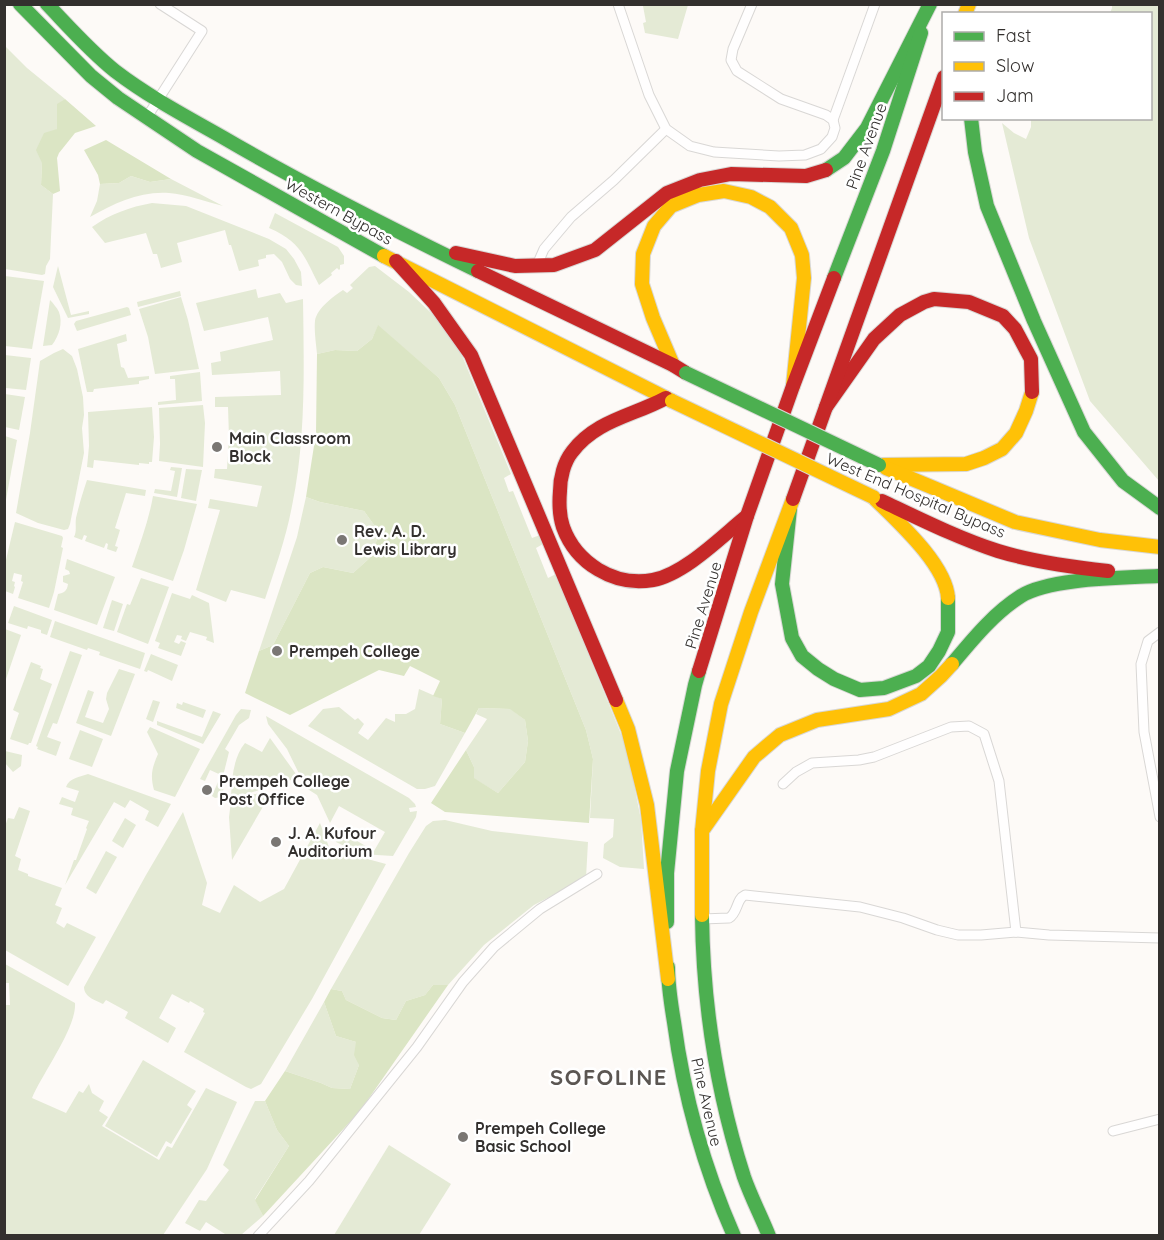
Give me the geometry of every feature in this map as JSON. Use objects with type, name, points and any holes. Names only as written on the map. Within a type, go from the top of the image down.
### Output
[{"type":"main road","name":"Western Bypass","points":[[20,4],[91,76],[118,98],[197,151],[367,247],[669,400]]},
{"type":"main road","name":"Western Bypass","points":[[47,4],[95,54],[117,72],[158,100],[276,168],[427,246],[686,372]]},
{"type":"main road","points":[[427,246],[515,266],[554,265],[595,250],[667,193],[700,180],[731,174],[806,176],[827,170],[844,158],[867,128],[930,4]]},
{"type":"main road","name":"Pine Avenue","points":[[734,1236],[699,1145],[683,1079],[668,980],[667,873],[677,771],[695,685],[747,516],[793,386],[883,151],[930,4]]},
{"type":"main road","points":[[769,1236],[745,1179],[726,1113],[705,991],[702,831],[708,771],[722,704],[751,612],[942,83]]},
{"type":"main road","points":[[971,120],[975,152],[987,206],[1034,321],[1084,432],[1123,481],[1160,508]]},
{"type":"main road","points":[[673,365],[653,318],[642,284],[643,254],[654,226],[671,206],[698,195],[724,191],[750,196],[770,207],[791,228],[802,255],[804,278],[802,308],[793,386]]},
{"type":"main road","points":[[396,261],[434,303],[471,355],[628,729],[647,805],[668,980]]},
{"type":"main road","points":[[826,406],[874,339],[900,315],[924,302],[934,299],[969,302],[1003,316],[1015,329],[1031,359],[1033,390],[1016,433],[1002,449],[966,464],[879,465]]},
{"type":"main road","name":"West End Hospital Bypass","points":[[686,372],[879,465],[1015,522],[1100,540],[1160,547]]},
{"type":"main road","points":[[669,400],[596,429],[571,454],[562,472],[557,499],[562,528],[573,550],[587,563],[612,576],[631,581],[652,580],[669,575],[686,565],[747,516]]},
{"type":"main road","name":"West End Hospital Bypass","points":[[669,400],[873,497],[981,545],[1073,568],[1159,576]]},
{"type":"main road","points":[[790,508],[782,584],[792,638],[802,656],[834,679],[860,690],[884,688],[916,676],[929,666],[948,632],[948,593],[932,560],[918,542],[873,497]]},
{"type":"main road","points":[[702,831],[754,757],[780,735],[817,720],[889,709],[921,694],[941,676],[992,618],[1023,595],[1071,582],[1159,576]]},
{"type":"street","points":[[147,117],[202,32],[160,4]]},
{"type":"street","points":[[618,4],[649,95],[666,129],[690,146],[714,152],[779,156],[804,155],[821,149],[832,137],[835,128],[833,120],[875,4]]},
{"type":"street","points":[[752,4],[733,49],[731,60],[737,71],[781,99],[826,115],[833,120]]},
{"type":"street","points":[[537,265],[544,249],[571,217],[614,180],[666,129]]},
{"type":"street","points":[[1160,632],[1149,640],[1141,664],[1144,732],[1160,817]]},
{"type":"street","points":[[783,784],[796,772],[812,763],[874,757],[951,726],[969,726],[984,734],[999,781],[1016,932]]},
{"type":"street","points":[[258,1236],[316,1173],[417,1047],[463,982],[494,947],[540,909],[597,874]]},
{"type":"street","points":[[702,919],[729,918],[734,915],[741,897],[745,895],[860,908],[958,935],[1016,932],[1160,938]]},
{"type":"street","points":[[1113,1131],[1160,1119]]},
{"type":"green space","points":[[639,5],[688,5],[678,39],[645,33],[643,23],[646,22],[643,6]]},
{"type":"green space","points":[[1112,5],[1159,5],[1159,481],[1090,401],[1029,238],[1002,123],[1026,139],[1031,120],[1152,120],[1152,12],[1110,12]]},
{"type":"green space","points":[[4,45],[27,68],[65,99],[57,105],[57,129],[42,163],[41,185],[53,194],[50,259],[45,274],[42,275],[5,269]]},
{"type":"green space","points":[[65,99],[96,126],[75,133],[59,153],[57,158],[60,191],[53,194],[41,185],[42,163],[36,150],[44,133],[57,129],[57,104]]},
{"type":"green space","points":[[106,140],[171,179],[150,182],[131,176],[119,183],[100,184],[98,175],[84,150]]},
{"type":"green space","points":[[131,176],[150,182],[171,179],[223,206],[182,195],[158,193],[128,199],[90,217],[97,201],[100,184],[119,183]]},
{"type":"green space","points":[[152,203],[186,206],[269,239],[286,249],[294,259],[301,272],[302,286],[296,285],[290,279],[282,262],[274,254],[266,255],[266,258],[258,260],[259,266],[239,271],[225,230],[177,243],[182,262],[161,268],[157,254],[153,254],[146,233],[105,243],[92,227],[120,212]]},
{"type":"green space","points":[[275,213],[338,247],[344,256],[344,264],[340,265],[339,270],[337,268],[319,285],[305,258],[295,245],[280,233],[269,228]]},
{"type":"green space","points":[[58,266],[71,315],[89,311],[89,314],[68,318],[53,287]]},
{"type":"green space","points":[[375,266],[409,292],[446,327],[463,358],[511,474],[504,478],[509,492],[513,491],[532,538],[540,535],[543,544],[536,548],[548,578],[556,574],[627,749],[641,820],[644,869],[620,867],[603,858],[604,844],[613,837],[614,819],[590,818],[593,759],[586,730],[455,405],[439,378],[378,326],[372,339],[357,351],[335,350],[317,354],[316,316],[326,303],[343,290],[347,293],[353,288],[350,285],[369,267]]},
{"type":"green space","points":[[5,276],[44,281],[32,349],[5,346]]},
{"type":"green space","points":[[256,289],[258,298],[280,293],[286,303],[303,299],[303,403],[300,455],[290,518],[265,599],[231,590],[226,602],[196,590],[220,510],[208,508],[210,499],[257,507],[262,486],[214,478],[215,469],[227,469],[229,437],[228,407],[215,407],[215,397],[281,395],[280,371],[212,375],[211,363],[221,361],[220,352],[273,340],[268,317],[204,331],[196,303]]},
{"type":"green space","points":[[180,291],[181,296],[138,307],[137,302]]},
{"type":"green space","points":[[181,297],[199,369],[155,374],[148,337],[139,309]]},
{"type":"green space","points":[[50,300],[59,312],[60,325],[57,338],[52,345],[43,346]]},
{"type":"green space","points":[[127,307],[131,315],[77,331],[74,324],[76,321]]},
{"type":"green space","points":[[378,325],[439,378],[455,405],[586,730],[593,759],[589,823],[445,812],[431,803],[466,750],[474,767],[474,778],[498,793],[525,762],[528,741],[525,720],[510,709],[479,708],[465,733],[440,724],[442,699],[433,696],[440,681],[410,666],[404,676],[379,670],[290,715],[245,693],[259,651],[273,645],[310,573],[323,567],[353,573],[372,556],[379,532],[364,511],[306,497],[316,433],[317,354],[335,350],[357,351],[372,339]]},
{"type":"green space","points":[[126,334],[127,341],[117,344],[121,367],[124,368],[128,378],[149,376],[149,379],[139,381],[139,384],[94,389],[93,392],[87,392],[78,349]]},
{"type":"green space","points":[[63,349],[72,356],[77,369],[84,415],[82,428],[84,453],[70,524],[68,529],[64,530],[38,523],[16,513],[40,361]]},
{"type":"green space","points":[[5,355],[31,358],[26,390],[6,388]]},
{"type":"green space","points":[[200,372],[202,401],[158,405],[158,402],[176,400],[175,379],[170,379],[170,376]]},
{"type":"green space","points":[[5,394],[25,397],[19,430],[5,427]]},
{"type":"green space","points":[[203,405],[205,423],[203,467],[159,461],[159,408]]},
{"type":"green space","points":[[152,407],[154,437],[152,462],[139,463],[139,465],[94,460],[93,468],[87,467],[88,412]]},
{"type":"green space","points":[[4,437],[17,440],[5,505]]},
{"type":"green space","points":[[171,467],[182,468],[177,497],[154,493],[155,489],[171,491],[175,471],[170,470]]},
{"type":"green space","points":[[186,469],[202,470],[196,501],[181,498]]},
{"type":"green space","points":[[87,480],[146,490],[145,496],[126,493],[115,528],[120,530],[115,546],[118,547],[116,552],[107,549],[108,544],[106,543],[104,548],[85,541],[87,536],[84,535],[82,540],[74,537],[76,518]]},
{"type":"green space","points":[[153,496],[197,504],[173,581],[132,567],[147,523]]},
{"type":"green space","points":[[306,497],[364,511],[379,532],[372,556],[353,573],[323,567],[310,573],[273,645],[259,651],[297,537]]},
{"type":"green space","points":[[15,522],[63,538],[61,547],[63,548],[49,608],[18,598],[23,582],[21,581],[22,575],[14,573],[13,594],[5,591],[5,564]]},
{"type":"green space","points":[[67,559],[115,577],[97,625],[54,610],[58,594],[65,591],[68,586],[63,582],[63,576],[70,574],[65,569]]},
{"type":"green space","points":[[141,578],[169,587],[148,644],[117,632],[127,604],[130,605]]},
{"type":"green space","points":[[172,593],[190,599],[192,595],[209,603],[214,643],[206,640],[207,637],[190,632],[186,641],[181,639],[182,636],[177,635],[174,642],[186,643],[181,656],[158,648],[160,643],[155,641]]},
{"type":"green space","points":[[112,600],[123,604],[114,631],[103,628]]},
{"type":"green space","points":[[14,606],[52,620],[47,635],[41,633],[41,630],[28,626],[27,629],[8,623]]},
{"type":"green space","points":[[55,621],[145,653],[140,669],[99,655],[100,652],[88,648],[87,650],[50,637]]},
{"type":"green space","points":[[4,629],[21,635],[5,682]]},
{"type":"green space","points":[[70,651],[82,655],[57,724],[53,723],[47,737],[61,742],[56,756],[37,749],[36,746]]},
{"type":"green space","points":[[151,654],[178,665],[172,681],[148,670],[144,671]]},
{"type":"green space","points":[[31,662],[43,669],[40,679],[52,684],[31,743],[28,745],[10,739],[19,713],[13,710]]},
{"type":"green space","points":[[119,669],[135,674],[111,736],[76,723],[88,690],[94,692],[85,717],[103,723],[109,709],[107,693]]},
{"type":"green space","points":[[419,689],[442,699],[440,724],[465,733],[435,786],[417,789],[308,726],[323,709],[339,707],[364,724],[358,733],[368,740],[386,718],[395,722],[395,714],[406,714],[415,709]]},
{"type":"green space","points":[[153,700],[160,702],[153,722],[146,719]]},
{"type":"green space","points":[[183,702],[206,710],[203,718],[176,708],[177,703],[182,705]]},
{"type":"green space","points":[[479,708],[511,709],[525,720],[528,741],[525,762],[498,793],[473,778],[474,767],[466,750],[487,719],[476,714]]},
{"type":"green space","points":[[241,709],[251,710],[249,718],[239,725],[225,749],[229,752],[224,772],[223,793],[221,797],[215,798],[212,796],[221,775],[210,770],[205,781],[200,779]]},
{"type":"green space","points":[[213,711],[221,714],[203,744],[157,725],[157,721],[202,737]]},
{"type":"green space","points":[[266,716],[409,798],[415,804],[416,807],[409,808],[410,812],[417,811],[416,817],[393,856],[361,854],[336,842],[342,832],[374,851],[385,832],[339,806],[330,823],[317,795],[306,788],[287,749],[268,724]]},
{"type":"green space","points":[[150,727],[200,749],[175,797],[154,790],[152,772],[158,754],[147,732]]},
{"type":"green space","points":[[80,730],[103,739],[92,767],[69,759]]},
{"type":"green space","points":[[270,738],[296,774],[294,779],[237,797],[231,796],[234,768],[245,743],[262,752]]},
{"type":"green space","points":[[5,751],[22,755],[21,766],[13,772],[5,763]]},
{"type":"green space","points":[[88,774],[171,804],[158,827],[145,820],[149,811],[130,800],[125,808],[114,802],[65,885],[89,821],[71,815],[73,808],[59,804],[62,797],[75,802],[79,791],[66,787],[67,784]]},
{"type":"green space","points":[[266,791],[268,798],[232,860],[229,817],[231,801]]},
{"type":"green space","points":[[19,807],[30,811],[15,856],[21,859],[18,870],[62,888],[55,905],[62,908],[56,923],[64,928],[67,923],[96,937],[68,986],[5,950],[5,826],[8,818],[14,819]]},
{"type":"green space","points":[[183,812],[207,883],[202,905],[220,913],[234,885],[260,902],[284,889],[320,823],[329,847],[355,858],[360,857],[386,864],[312,999],[261,1084],[251,1089],[184,1052],[205,1013],[204,1009],[172,994],[159,1018],[176,1028],[168,1043],[125,1018],[128,1012],[106,1000],[103,1004],[93,1000],[84,990]]},
{"type":"green space","points":[[125,818],[136,825],[123,848],[112,841]]},
{"type":"green space","points":[[445,820],[492,831],[588,842],[586,878],[534,905],[484,945],[448,985],[433,985],[425,995],[406,1001],[396,1020],[382,1018],[346,1000],[342,991],[331,989],[426,826],[433,821]]},
{"type":"green space","points":[[106,851],[117,857],[96,894],[86,888]]},
{"type":"green space","points":[[5,964],[75,1003],[71,1025],[32,1098],[66,1113],[79,1091],[83,1093],[89,1084],[92,1093],[104,1101],[99,1111],[108,1117],[102,1126],[159,1160],[167,1146],[172,1148],[206,1088],[237,1102],[207,1169],[163,1235],[5,1235],[4,1005],[10,1005],[9,983],[5,983]]},
{"type":"green space","points":[[433,985],[448,985],[360,1111],[263,1216],[255,1200],[289,1146],[277,1130],[265,1101],[285,1071],[332,1088],[350,1089],[359,1065],[354,1055],[356,1042],[336,1036],[324,1002],[331,989],[342,991],[346,1000],[382,1018],[396,1020],[406,1001],[425,995]]},
{"type":"green space","points":[[324,1002],[336,1036],[356,1042],[359,1065],[350,1089],[332,1088],[285,1071]]},
{"type":"green space","points":[[143,1060],[196,1091],[187,1105],[192,1109],[171,1144],[166,1141],[157,1157],[105,1126]]},
{"type":"green space","points":[[255,1101],[265,1101],[277,1130],[289,1146],[255,1199],[263,1216],[241,1235],[224,1235],[206,1222],[200,1231],[185,1223],[199,1200],[206,1201],[229,1170],[223,1165]]},
{"type":"green space","points":[[389,1145],[451,1184],[419,1235],[334,1235]]},
{"type":"traffic: fast","points":[[20,4],[91,76],[118,98],[197,151],[384,256]]},
{"type":"traffic: fast","points":[[47,4],[106,63],[155,98],[318,190],[478,271]]},
{"type":"traffic: fast","points":[[826,170],[844,158],[867,128],[930,4]]},
{"type":"traffic: fast","points":[[834,278],[883,151],[921,33]]},
{"type":"traffic: fast","points":[[971,120],[975,152],[987,206],[1034,321],[1084,432],[1123,481],[1160,508]]},
{"type":"traffic: fast","points":[[686,373],[879,465]]},
{"type":"traffic: fast","points":[[790,509],[782,584],[792,638],[802,656],[834,679],[860,690],[884,688],[916,676],[929,666],[948,632],[948,598]]},
{"type":"traffic: fast","points":[[952,664],[1001,611],[1021,596],[1034,590],[1068,582],[1158,576]]},
{"type":"traffic: fast","points":[[667,922],[667,873],[677,771],[699,671]]},
{"type":"traffic: fast","points":[[702,915],[705,982],[719,1081],[744,1177],[769,1236]]},
{"type":"traffic: fast","points":[[668,967],[678,1050],[689,1105],[704,1158],[734,1236]]},
{"type":"traffic: slow","points":[[966,12],[969,4]]},
{"type":"traffic: slow","points":[[673,365],[653,318],[642,284],[643,254],[654,226],[671,206],[698,195],[724,191],[751,197],[770,207],[791,228],[802,255],[804,278],[793,386]]},
{"type":"traffic: slow","points":[[384,256],[672,401]]},
{"type":"traffic: slow","points":[[879,465],[966,464],[984,458],[1002,449],[1016,433],[1032,392]]},
{"type":"traffic: slow","points":[[672,401],[873,497]]},
{"type":"traffic: slow","points":[[886,468],[1015,522],[1100,540],[1160,547]]},
{"type":"traffic: slow","points":[[873,497],[929,557],[939,571],[948,598]]},
{"type":"traffic: slow","points":[[702,915],[702,831],[708,771],[721,704],[751,612],[793,499]]},
{"type":"traffic: slow","points":[[702,831],[754,757],[780,735],[817,720],[889,709],[921,694],[952,664]]},
{"type":"traffic: slow","points":[[616,700],[628,729],[647,805],[668,979]]},
{"type":"traffic: jam","points":[[793,499],[942,83]]},
{"type":"traffic: jam","points":[[456,253],[515,266],[554,265],[595,250],[667,193],[700,180],[731,174],[806,176],[826,170]]},
{"type":"traffic: jam","points":[[396,261],[434,303],[471,355],[616,700]]},
{"type":"traffic: jam","points":[[478,271],[686,373]]},
{"type":"traffic: jam","points":[[699,671],[747,516],[834,278]]},
{"type":"traffic: jam","points":[[826,407],[874,339],[900,315],[934,299],[969,302],[1003,316],[1015,329],[1031,359],[1032,392]]},
{"type":"traffic: jam","points":[[666,398],[592,433],[569,456],[562,476],[559,504],[563,527],[569,540],[577,551],[598,570],[624,580],[653,580],[678,570],[690,562],[747,516]]},
{"type":"traffic: jam","points":[[882,501],[954,534],[998,551],[1053,564],[1108,571]]},
{"type":"place","name":"Main Classroom Block","points":[[217,447]]},
{"type":"place","name":"Rev. A. D. Lewis Library","points":[[342,540]]},
{"type":"place","name":"Prempeh College","points":[[277,651]]},
{"type":"place","name":"Prempeh College Post Office","points":[[207,790]]},
{"type":"place","name":"J. A. Kufour Auditorium","points":[[276,842]]},
{"type":"place","name":"Prempeh College Basic School","points":[[463,1137]]},
{"type":"district","name":"SOFOLINE","points":[[609,1077]]}]
